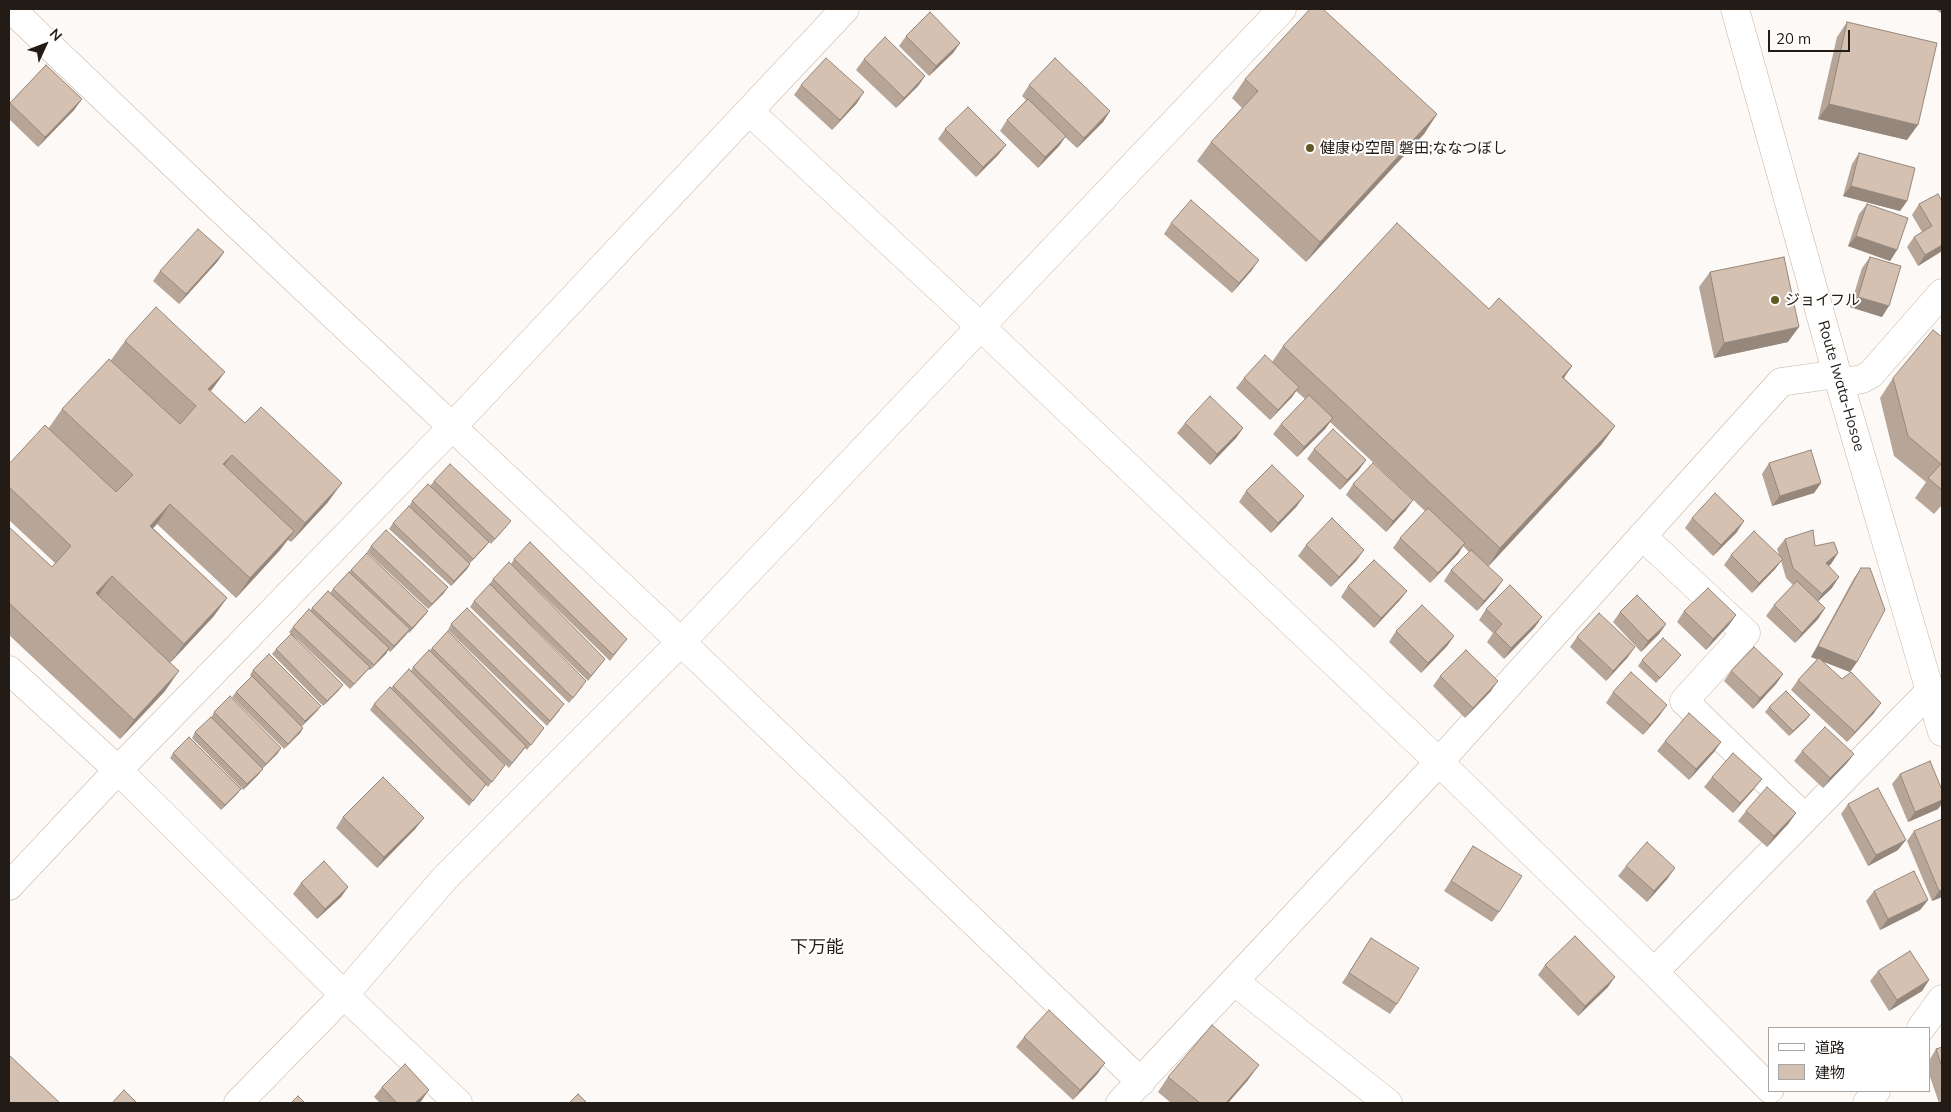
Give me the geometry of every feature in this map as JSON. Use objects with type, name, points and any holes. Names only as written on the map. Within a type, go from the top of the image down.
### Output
[{"type":"street","points":[[11,9],[213,202],[682,642],[1141,1082]]},
{"type":"street","points":[[9,886],[118,770],[452,427],[844,9]]},
{"type":"street","points":[[238,1103],[344,996],[445,878],[682,642],[1282,9]]},
{"type":"street","name":"Route Iwata-Hosoe","points":[[1736,9],[1838,378],[1942,732]]},
{"type":"street","points":[[749,111],[981,327],[1438,762],[1654,972],[1768,1087]]},
{"type":"street","points":[[1120,1103],[1235,982],[1438,762],[1781,382],[1838,378],[1862,379],[1871,374],[1927,329],[1942,293]]},
{"type":"street","points":[[1642,536],[1746,633],[1684,701],[1805,818]]},
{"type":"street","points":[[9,670],[118,770],[344,996],[458,1103]]},
{"type":"street","points":[[1654,972],[1930,691]]},
{"type":"street","points":[[1235,982],[1388,1103]]},
{"type":"street","points":[[1922,1027],[1942,999]]},
{"type":"street","points":[[1773,1092],[1784,1103]]},
{"type":"street","points":[[1867,1103],[1875,1092]]},
{"type":"building","name":"健康ゆ空間 磐田;ななつぼし","points":[[1310,9],[1323,9],[1437,114],[1320,242],[1211,142],[1258,91],[1245,79]]},
{"type":"building","points":[[930,12],[960,43],[936,66],[906,36]]},
{"type":"building","points":[[1847,22],[1937,43],[1918,125],[1829,104]]},
{"type":"building","points":[[885,37],[925,76],[904,98],[864,59]]},
{"type":"building","points":[[826,58],[864,92],[840,120],[801,85]]},
{"type":"building","points":[[1055,58],[1110,111],[1084,138],[1029,85]]},
{"type":"building","points":[[46,65],[82,99],[45,137],[10,103]]},
{"type":"building","points":[[1028,99],[1066,136],[1045,157],[1007,120]]},
{"type":"building","points":[[968,107],[1006,145],[983,167],[945,129]]},
{"type":"building","points":[[1859,153],[1915,168],[1907,201],[1851,186]]},
{"type":"building","points":[[1938,194],[1942,201],[1942,245],[1925,255],[1914,237],[1932,226],[1919,204]]},
{"type":"building","points":[[1191,200],[1259,260],[1239,283],[1171,223]]},
{"type":"building","points":[[1867,204],[1908,218],[1897,250],[1856,236]]},
{"type":"building","points":[[1397,223],[1489,309],[1499,298],[1572,366],[1562,377],[1615,426],[1500,548],[1283,346]]},
{"type":"building","points":[[198,229],[224,252],[186,294],[160,271]]},
{"type":"building","points":[[1784,257],[1799,327],[1724,343],[1710,272]]},
{"type":"building","points":[[1870,257],[1901,266],[1889,306],[1858,297]]},
{"type":"building","points":[[156,307],[225,372],[208,389],[245,423],[261,407],[342,483],[305,523],[232,455],[223,464],[294,531],[250,578],[170,504],[150,526],[227,598],[184,644],[112,576],[96,593],[179,671],[134,720],[9,603],[9,527],[52,567],[71,546],[9,487],[9,464],[45,425],[116,492],[133,475],[62,409],[109,359],[180,424],[196,406],[125,341]]},
{"type":"building","points":[[1933,330],[1942,337],[1942,490],[1928,478],[1941,464],[1908,436],[1893,378]]},
{"type":"building","points":[[1265,355],[1299,387],[1278,410],[1244,378]]},
{"type":"building","points":[[1309,395],[1333,418],[1304,447],[1281,424]]},
{"type":"building","points":[[1210,396],[1243,428],[1217,454],[1185,423]]},
{"type":"building","points":[[1333,429],[1366,460],[1347,480],[1314,449]]},
{"type":"building","points":[[1811,450],[1821,483],[1780,496],[1769,463]]},
{"type":"building","points":[[1373,463],[1413,500],[1393,521],[1353,484]]},
{"type":"building","points":[[450,464],[511,521],[495,539],[434,481]]},
{"type":"building","points":[[1272,465],[1304,496],[1278,523],[1246,491]]},
{"type":"building","points":[[428,484],[489,542],[473,559],[412,501]]},
{"type":"building","points":[[1715,493],[1744,521],[1721,545],[1692,518]]},
{"type":"building","points":[[409,506],[470,564],[454,581],[393,523]]},
{"type":"building","points":[[1428,508],[1465,543],[1438,573],[1400,538]]},
{"type":"building","points":[[1332,518],[1364,550],[1339,577],[1306,545]]},
{"type":"building","points":[[386,530],[448,587],[432,604],[371,546]]},
{"type":"building","points":[[1813,530],[1815,546],[1834,542],[1838,553],[1826,563],[1839,577],[1822,594],[1793,568],[1785,539]]},
{"type":"building","points":[[1754,531],[1783,559],[1759,583],[1731,555]]},
{"type":"building","points":[[530,542],[627,639],[613,655],[514,559]]},
{"type":"building","points":[[1471,550],[1503,580],[1484,601],[1451,570]]},
{"type":"building","points":[[367,553],[428,611],[412,628],[351,570]]},
{"type":"building","points":[[1374,560],[1407,591],[1381,618],[1348,586]]},
{"type":"building","points":[[509,562],[605,659],[591,676],[493,579]]},
{"type":"building","points":[[1861,568],[1870,568],[1885,610],[1857,662],[1818,646]]},
{"type":"building","points":[[349,572],[410,629],[394,646],[333,589]]},
{"type":"building","points":[[1797,581],[1825,608],[1802,633],[1774,605]]},
{"type":"building","points":[[490,584],[586,681],[573,698],[474,601]]},
{"type":"building","points":[[1510,585],[1542,617],[1511,648],[1495,632],[1502,624],[1486,609]]},
{"type":"building","points":[[1708,588],[1736,615],[1713,639],[1684,611]]},
{"type":"building","points":[[328,591],[389,648],[374,665],[312,608]]},
{"type":"building","points":[[1637,595],[1666,624],[1648,641],[1620,612]]},
{"type":"building","points":[[1422,605],[1454,636],[1428,663],[1396,631]]},
{"type":"building","points":[[467,608],[564,704],[550,721],[451,624]]},
{"type":"building","points":[[309,609],[370,667],[354,684],[293,627]]},
{"type":"building","points":[[1599,613],[1635,647],[1613,671],[1577,637]]},
{"type":"building","points":[[448,631],[544,728],[531,745],[432,648]]},
{"type":"building","points":[[291,634],[343,685],[327,701],[276,649]]},
{"type":"building","points":[[1663,638],[1681,655],[1660,678],[1642,660]]},
{"type":"building","points":[[1754,647],[1783,674],[1760,698],[1731,671]]},
{"type":"building","points":[[429,650],[526,746],[512,763],[413,667]]},
{"type":"building","points":[[1466,650],[1498,681],[1473,708],[1440,676]]},
{"type":"building","points":[[269,654],[321,706],[305,721],[253,670]]},
{"type":"building","points":[[1819,658],[1842,679],[1851,672],[1881,703],[1855,732],[1798,680]]},
{"type":"building","points":[[409,669],[505,765],[492,782],[393,686]]},
{"type":"building","points":[[1631,672],[1667,705],[1650,725],[1613,692]]},
{"type":"building","points":[[252,676],[303,728],[288,744],[236,692]]},
{"type":"building","points":[[390,687],[486,784],[473,801],[374,704]]},
{"type":"building","points":[[1786,691],[1810,715],[1793,731],[1769,707]]},
{"type":"building","points":[[230,696],[281,748],[266,764],[214,712]]},
{"type":"building","points":[[1689,713],[1721,742],[1696,769],[1665,741]]},
{"type":"building","points":[[211,717],[263,769],[247,784],[195,732]]},
{"type":"building","points":[[1825,727],[1854,754],[1830,778],[1802,751]]},
{"type":"building","points":[[189,737],[241,789],[225,805],[173,753]]},
{"type":"building","points":[[1733,753],[1762,779],[1740,803],[1712,777]]},
{"type":"building","points":[[1930,761],[1942,790],[1942,800],[1915,812],[1900,774]]},
{"type":"building","points":[[383,777],[424,818],[384,857],[343,817]]},
{"type":"building","points":[[1767,787],[1796,813],[1774,836],[1746,811]]},
{"type":"building","points":[[1878,788],[1906,840],[1876,855],[1848,804]]},
{"type":"building","points":[[1942,819],[1942,890],[1939,891],[1914,831]]},
{"type":"building","points":[[1647,842],[1675,868],[1654,891],[1626,866]]},
{"type":"building","points":[[1473,846],[1522,876],[1499,912],[1451,881]]},
{"type":"building","points":[[324,861],[348,887],[325,909],[301,883]]},
{"type":"building","points":[[1914,871],[1928,900],[1888,919],[1874,891]]},
{"type":"building","points":[[1575,936],[1615,977],[1585,1006],[1545,965]]},
{"type":"building","points":[[1371,938],[1419,968],[1397,1004],[1349,973]]},
{"type":"building","points":[[1910,951],[1929,980],[1897,1000],[1878,971]]},
{"type":"building","points":[[1049,1010],[1105,1063],[1080,1090],[1024,1037]]},
{"type":"building","points":[[1212,1025],[1259,1065],[1226,1103],[1200,1103],[1168,1077]]},
{"type":"building","points":[[1942,1047],[1942,1067],[1936,1049]]},
{"type":"building","points":[[9,1055],[60,1103],[9,1103]]},
{"type":"building","points":[[405,1064],[429,1090],[415,1103],[397,1103],[382,1087]]},
{"type":"building","points":[[124,1090],[137,1103],[112,1103]]},
{"type":"building","points":[[578,1094],[587,1103],[569,1103]]},
{"type":"building","points":[[298,1096],[305,1103],[291,1103]]},
{"type":"place","name":"健康ゆ空間 磐田;ななつぼし","points":[[1310,148]]},
{"type":"place","name":"ジョイフル","points":[[1775,300]]},
{"type":"district","name":"下万能","points":[[817,948]]}]
